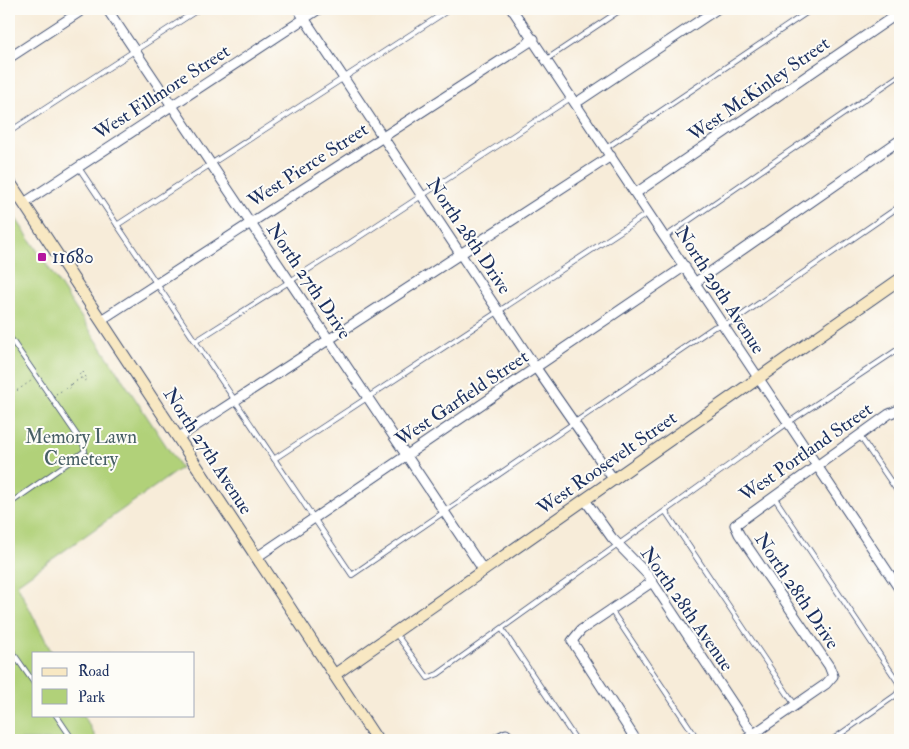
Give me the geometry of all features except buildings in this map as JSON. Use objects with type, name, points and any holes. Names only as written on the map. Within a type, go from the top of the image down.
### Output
[{"type":"street","points":[[9,58],[84,9]]},
{"type":"street","name":"North 27th Drive","points":[[107,9],[484,572]]},
{"type":"street","name":"North 28th Drive","points":[[298,9],[536,368],[614,480]]},
{"type":"street","name":"West Fillmore Street","points":[[24,203],[319,9]]},
{"type":"street","points":[[574,100],[717,9]]},
{"type":"street","name":"North 29th Avenue","points":[[516,10],[534,40],[900,590]]},
{"type":"street","name":"West McKinley Street","points":[[636,193],[900,12]]},
{"type":"street","name":"West Pierce Street","points":[[101,320],[534,40]]},
{"type":"street","points":[[696,282],[900,140]]},
{"type":"street","points":[[179,437],[461,254],[609,152]]},
{"type":"street","name":"North 27th Avenue","points":[[9,181],[377,740]]},
{"type":"street","name":"West Garfield Street","points":[[257,557],[685,266]]},
{"type":"street","name":"West Roosevelt Street","points":[[334,675],[484,572],[900,279]]},
{"type":"street","name":"West Portland Street","points":[[735,525],[859,435],[899,410]]},
{"type":"street","name":"North 28th Avenue","points":[[586,500],[619,544],[636,561],[652,582],[755,737]]},
{"type":"street","name":"North 28th Drive","points":[[735,525],[739,534],[829,666],[833,676],[826,684],[795,705]]},
{"type":"street","points":[[636,740],[572,641],[581,630],[652,582]]},
{"type":"street","points":[[745,740],[755,737],[795,705]]},
{"type":"street","points":[[494,740],[509,737]]},
{"type":"lane","points":[[9,132],[200,9]]},
{"type":"lane","points":[[117,225],[450,9]]},
{"type":"lane","points":[[547,59],[622,9]]},
{"type":"lane","points":[[609,152],[812,9]]},
{"type":"lane","points":[[665,237],[900,75]]},
{"type":"lane","points":[[196,341],[422,195],[574,100]]},
{"type":"lane","points":[[78,166],[352,575],[714,327],[732,322],[900,206]]},
{"type":"lane","points":[[274,459],[649,212]]},
{"type":"lane","points":[[9,336],[83,444],[85,451],[9,504]]},
{"type":"lane","points":[[395,632],[428,678],[438,674],[666,512],[788,422],[900,348]]},
{"type":"lane","points":[[859,435],[900,495]]},
{"type":"lane","points":[[774,496],[898,682],[900,689],[896,695],[832,740]]},
{"type":"lane","points":[[666,512],[795,705]]},
{"type":"lane","points":[[611,610],[698,740]]},
{"type":"lane","points":[[502,629],[576,740]]},
{"type":"lane","points":[[9,647],[32,680]]},
{"type":"lane","points":[[57,716],[73,740]]},
{"type":"path","points":[[9,396],[31,381],[31,377],[35,375]]},
{"type":"path","points":[[51,398],[82,378]]},
{"type":"green space","name":"Memory Lawn Cemetery","points":[[9,208],[181,468],[17,584],[51,652],[32,652],[32,716],[85,716],[97,740],[9,740]]},
{"type":"place","name":"11680","points":[[42,257]]}]
